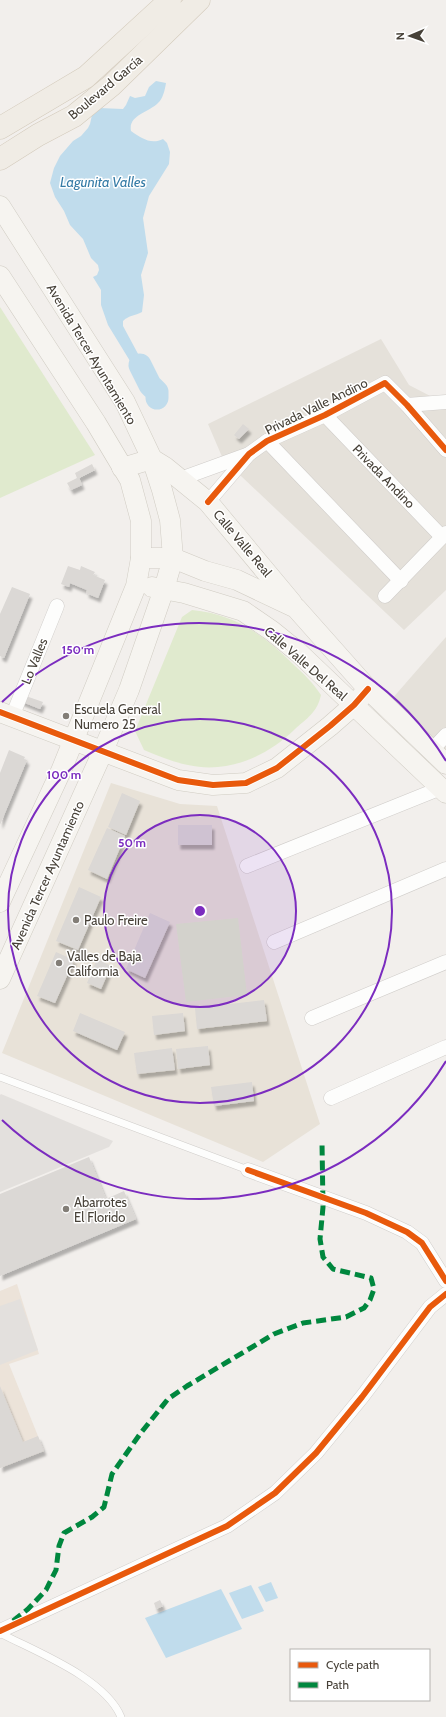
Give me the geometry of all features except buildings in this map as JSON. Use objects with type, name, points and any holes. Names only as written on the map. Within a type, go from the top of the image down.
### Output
[{"type":"main road","name":"Boulevard García","points":[[0,128],[86,77],[170,0]]},
{"type":"main road","name":"Boulevard García","points":[[0,159],[38,135],[74,116],[112,85],[199,0]]},
{"type":"main road","name":"Avenida Tercer Ayuntamiento","points":[[0,206],[125,402],[152,459],[170,520],[173,558],[164,589],[129,690],[0,979]]},
{"type":"main road","points":[[0,276],[96,423],[130,480],[141,521],[140,558],[136,586],[74,740],[0,902]]},
{"type":"main road","points":[[122,468],[152,459]]},
{"type":"main road","name":"Calle Valle Real","points":[[152,459],[208,502],[296,608]]},
{"type":"main road","name":"Calle Valle Del Real","points":[[140,558],[173,558],[205,571],[237,580],[296,608],[368,689],[446,764]]},
{"type":"main road","name":"Calle Valle Del Real","points":[[136,586],[164,589],[242,611],[272,631],[298,652],[443,790]]},
{"type":"main road","points":[[6,715],[178,780],[213,785],[246,783],[277,768],[330,726],[354,705],[368,689]]},
{"type":"street","name":"Privada Valle Andino","points":[[208,502],[249,454],[267,441],[325,415],[385,383],[408,405]]},
{"type":"street","points":[[408,405],[446,402]]},
{"type":"street","points":[[408,405],[446,450]]},
{"type":"street","name":"Privada Andino","points":[[325,415],[444,535]]},
{"type":"street","name":"Privada Valle Andino","points":[[267,441],[401,581]]},
{"type":"street","name":"Privada Valle Andino","points":[[180,479],[249,454]]},
{"type":"street","points":[[385,596],[444,535]]},
{"type":"street","name":"Lo Valles","points":[[6,715],[57,606]]},
{"type":"street","points":[[431,751],[446,735]]},
{"type":"street","points":[[247,866],[443,790]]},
{"type":"street","points":[[274,942],[446,869]]},
{"type":"street","points":[[312,1018],[446,962]]},
{"type":"street","points":[[331,1098],[446,1047]]},
{"type":"street","points":[[248,1170],[366,1213],[406,1232],[422,1243],[446,1281]]},
{"type":"street","points":[[0,1632],[227,1526],[275,1493],[316,1453],[362,1397],[430,1307],[446,1294]]},
{"type":"lane","points":[[0,1076],[248,1170]]},
{"type":"lane","points":[[0,1632],[94,1684],[108,1696],[120,1717]]},
{"type":"shaded area","points":[[381,339],[409,385],[436,399],[446,398],[446,590],[404,630],[223,459],[208,424]]},
{"type":"shaded area","points":[[446,637],[446,752],[391,700]]},
{"type":"shaded area","points":[[111,783],[180,804],[217,806],[320,1124],[263,1162],[2,1053]]},
{"type":"shaded area","points":[[1,1094],[113,1141],[109,1147],[0,1192]]},
{"type":"shaded area","points":[[17,1284],[39,1354],[9,1364],[44,1451],[0,1468],[0,1291]]},
{"type":"shaded area","points":[[20,1299],[38,1350],[0,1365],[0,1306]]},
{"type":"green space","points":[[0,307],[95,455],[0,498]]},
{"type":"green space","points":[[192,610],[222,616],[235,621],[260,635],[283,654],[312,683],[321,695],[317,706],[311,715],[283,740],[245,761],[217,767],[203,767],[177,762],[144,750],[135,731],[182,617]]},
{"type":"green space","points":[[238,918],[247,995],[186,1002],[176,924]]},
{"type":"water","name":"Lagunita Valles","points":[[156,81],[166,83],[161,99],[158,103],[133,121],[131,131],[150,141],[159,141],[163,139],[167,143],[170,152],[169,164],[149,196],[143,218],[148,253],[141,275],[144,295],[142,312],[123,321],[123,326],[157,389],[156,394],[152,397],[108,325],[101,305],[101,290],[93,277],[97,275],[99,270],[98,265],[91,258],[83,239],[70,225],[64,211],[55,197],[50,183],[54,168],[60,156],[73,141],[81,136],[88,128],[92,115],[99,108],[123,109],[130,96],[135,98],[145,96],[149,87]]},
{"type":"water","points":[[271,1582],[278,1598],[266,1602],[258,1587]]},
{"type":"water","points":[[251,1585],[264,1611],[242,1619],[229,1593]]},
{"type":"water","points":[[221,1589],[242,1629],[166,1658],[145,1618]]},
{"type":"waterway","points":[[140,365],[150,385],[157,392],[157,398]]},
{"type":"marked path","points":[[13,1621],[28,1609],[46,1590],[56,1570],[59,1546],[64,1533],[92,1517],[104,1507],[112,1474],[140,1434],[168,1399],[274,1334],[303,1323],[346,1317],[364,1308],[370,1300],[374,1289],[371,1278],[333,1269],[323,1257],[320,1239],[323,1207],[322,1142]]},
{"type":"cycle path","points":[[208,502],[249,454],[267,441],[325,415],[385,383],[407,405],[446,450]]},
{"type":"cycle path","points":[[0,712],[178,780],[213,785],[246,783],[277,768],[330,726],[354,705],[368,689]]},
{"type":"cycle path","points":[[248,1170],[366,1213],[407,1232],[422,1243],[446,1281]]},
{"type":"cycle path","points":[[0,1631],[227,1526],[275,1493],[316,1453],[362,1397],[430,1307],[446,1294]]},
{"type":"place","name":"Escuela General Numero 25","points":[[66,716]]},
{"type":"place","name":"Paulo Freire","points":[[76,920]]},
{"type":"place","name":"Valles de Baja California","points":[[59,963]]},
{"type":"place","name":"Abarrotes El Florido","points":[[66,1209]]}]
